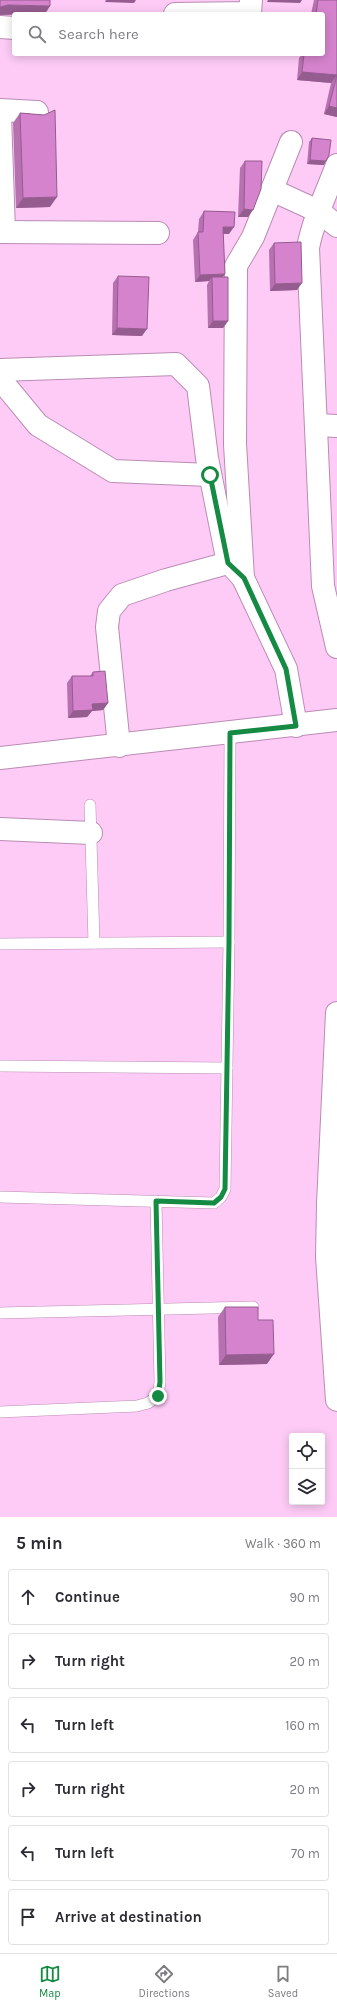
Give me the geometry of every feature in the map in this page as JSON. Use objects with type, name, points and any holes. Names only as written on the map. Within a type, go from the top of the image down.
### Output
[{"type":"street","points":[[250,12],[251,0]]},
{"type":"street","points":[[0,27],[12,28]]},
{"type":"street","points":[[0,110],[36,112]]},
{"type":"street","points":[[0,115],[2,232],[158,233]]},
{"type":"street","points":[[291,142],[253,237],[236,266],[235,444],[244,578],[286,669],[296,726]]},
{"type":"street","points":[[337,165],[320,212],[312,229],[308,248],[327,425],[323,586],[337,647]]},
{"type":"street","points":[[272,190],[320,212],[337,226]]},
{"type":"street","points":[[0,370],[176,364],[198,386],[210,475],[228,563],[244,578]]},
{"type":"street","points":[[0,379],[38,424],[113,471],[210,475]]},
{"type":"street","points":[[119,746],[107,627],[109,611],[122,595],[166,580],[228,563]]},
{"type":"street","points":[[0,758],[119,746],[337,720]]},
{"type":"street","points":[[0,829],[91,833]]},
{"type":"street","points":[[337,1013],[332,1204],[327,1257],[334,1330],[337,1400]]},
{"type":"lane","points":[[0,1197],[214,1203],[221,1197],[225,1189],[229,942],[230,733]]},
{"type":"lane","points":[[90,805],[94,943]]},
{"type":"lane","points":[[0,944],[229,942]]},
{"type":"lane","points":[[0,1066],[227,1068]]},
{"type":"lane","points":[[0,1412],[137,1406],[148,1403],[158,1396],[160,1382],[156,1201]]},
{"type":"lane","points":[[0,1313],[158,1308],[253,1307]]},
{"type":"building","points":[[0,0],[50,0],[50,6],[8,5],[0,7]]},
{"type":"building","points":[[318,0],[337,0],[337,75],[302,72],[304,56],[325,56],[325,12],[316,12]]},
{"type":"building","points":[[337,75],[337,108],[329,106]]},
{"type":"building","points":[[55,110],[57,197],[23,198],[20,113],[44,115]]},
{"type":"building","points":[[312,138],[331,140],[329,155],[326,161],[310,160]]},
{"type":"building","points":[[245,161],[262,161],[261,189],[253,210],[244,209]]},
{"type":"building","points":[[204,211],[235,212],[234,227],[223,227],[225,274],[200,275],[198,232],[203,232]]},
{"type":"building","points":[[301,242],[302,283],[275,284],[274,243]]},
{"type":"building","points":[[118,276],[149,277],[147,329],[117,328]]},
{"type":"building","points":[[212,277],[228,277],[228,321],[213,321]]},
{"type":"building","points":[[105,671],[108,703],[92,704],[93,710],[73,711],[72,676],[93,676],[93,672]]},
{"type":"building","points":[[225,1307],[258,1307],[258,1320],[273,1320],[274,1354],[226,1355]]},
{"type":"route","points":[[158,1396],[160,1382],[156,1201],[214,1203],[221,1197],[225,1189],[229,942],[230,733],[296,726],[286,669],[244,578],[228,563],[210,475]]}]
